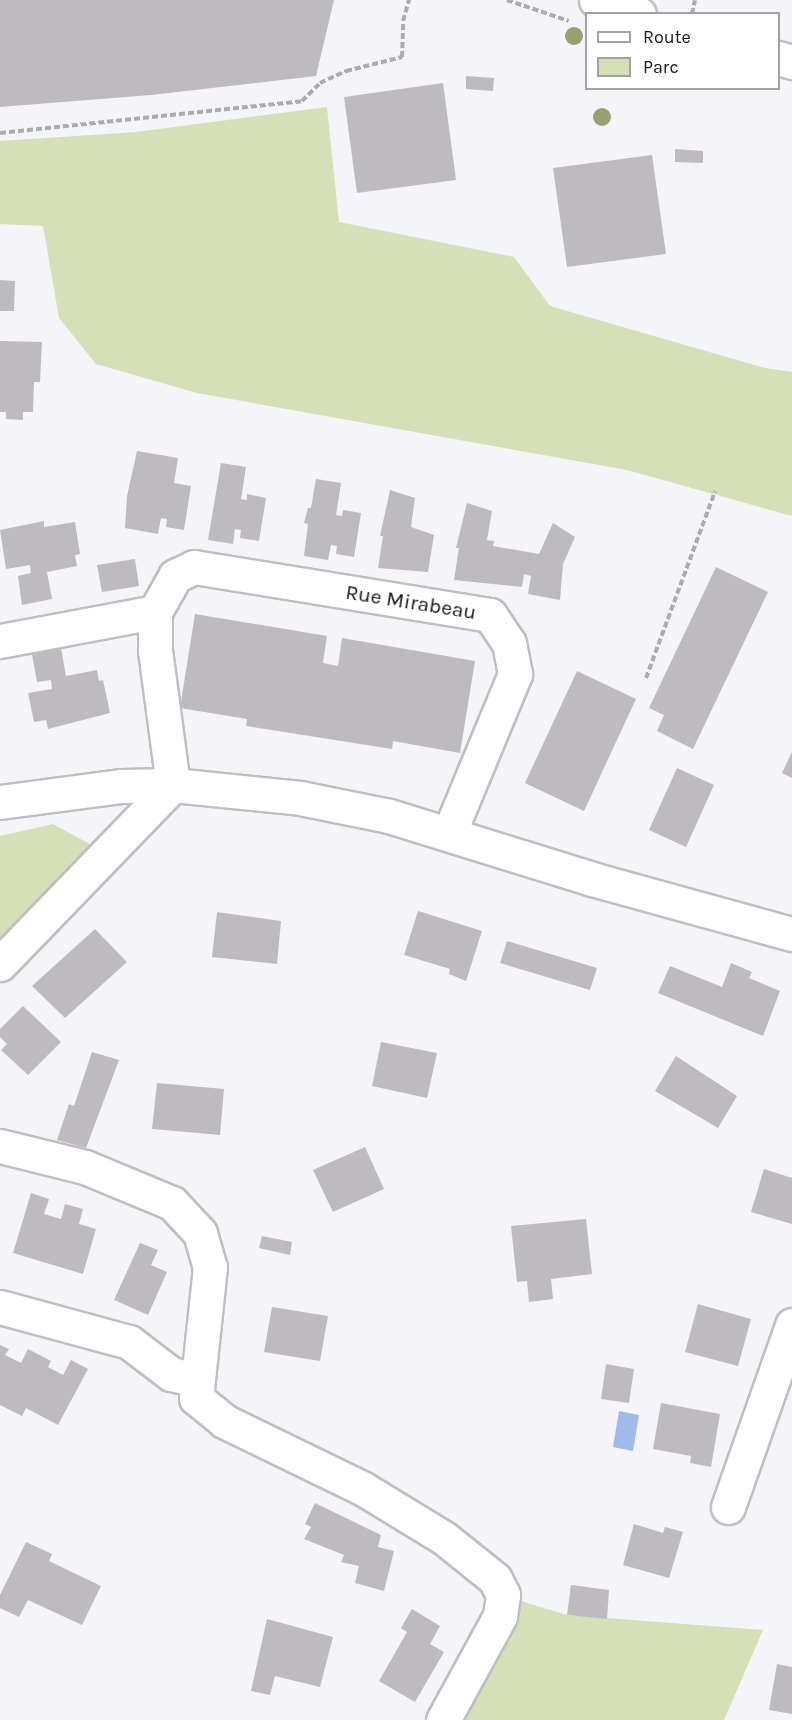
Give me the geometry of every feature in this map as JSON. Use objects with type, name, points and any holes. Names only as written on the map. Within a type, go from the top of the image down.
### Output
[{"type":"street","points":[[586,11],[604,12]]},
{"type":"street","name":"Rue Mirabeau","points":[[173,785],[155,650],[155,612],[175,576],[194,567],[490,615],[509,643],[515,674],[449,833]]},
{"type":"street","points":[[0,641],[155,612]]},
{"type":"street","points":[[0,964],[173,785]]},
{"type":"street","points":[[0,802],[122,786],[173,785],[300,798],[389,816],[603,883],[792,934]]},
{"type":"street","points":[[0,1146],[85,1167],[172,1203],[200,1233],[210,1267],[196,1380],[196,1398],[224,1421],[362,1488],[444,1538],[483,1568],[503,1595],[500,1616],[443,1720]]},
{"type":"street","points":[[0,1307],[129,1342],[171,1374],[196,1380]]},
{"type":"street","points":[[728,1507],[792,1325]]},
{"type":"path","points":[[0,133],[302,101],[320,83],[346,71],[402,57],[403,21],[409,0]]},
{"type":"path","points":[[507,0],[586,11]]},
{"type":"path","points":[[646,678],[715,491]]},
{"type":"green space","points":[[327,107],[339,222],[514,257],[550,306],[765,368],[792,372],[792,516],[627,470],[197,393],[96,364],[59,318],[43,226],[0,224],[0,141],[136,132]]},
{"type":"green space","points":[[53,824],[95,847],[0,943],[0,836]]},
{"type":"green space","points":[[514,1599],[567,1615],[763,1630],[724,1720],[454,1720]]},
{"type":"water","points":[[619,1411],[639,1415],[633,1451],[613,1447]]},
{"type":"building","points":[[0,0],[334,0],[316,76],[151,95],[0,107]]},
{"type":"building","points":[[466,76],[494,78],[493,91],[466,89]]},
{"type":"building","points":[[443,83],[456,180],[357,193],[344,97]]},
{"type":"building","points":[[675,149],[703,151],[703,163],[675,162]]},
{"type":"building","points":[[652,155],[666,254],[567,267],[553,168]]},
{"type":"building","points":[[0,280],[15,281],[14,311],[0,311]]},
{"type":"building","points":[[0,341],[42,342],[40,382],[34,382],[33,412],[23,412],[23,420],[6,419],[6,412],[0,412]]},
{"type":"building","points":[[137,451],[178,458],[174,483],[191,486],[184,530],[166,527],[167,519],[161,518],[158,534],[125,528],[127,496]]},
{"type":"building","points":[[221,463],[246,467],[241,499],[247,500],[247,494],[266,498],[259,541],[240,538],[241,530],[235,529],[233,544],[208,540]]},
{"type":"building","points":[[316,479],[341,483],[336,515],[342,516],[343,510],[361,513],[354,557],[336,554],[337,546],[331,545],[328,560],[304,556],[308,524],[304,523],[308,508],[311,508]]},
{"type":"building","points":[[390,490],[415,498],[411,527],[434,535],[428,572],[378,568],[383,536],[380,536]]},
{"type":"building","points":[[467,503],[492,511],[487,540],[494,541],[493,546],[539,554],[553,523],[575,537],[563,564],[560,600],[528,594],[531,576],[524,574],[522,587],[454,580],[459,548],[456,548]]},
{"type":"building","points":[[44,521],[44,527],[75,522],[80,554],[75,555],[77,566],[47,572],[52,599],[22,605],[18,576],[31,573],[30,565],[6,569],[0,530]]},
{"type":"building","points":[[135,559],[139,586],[102,592],[97,565]]},
{"type":"building","points":[[716,567],[768,592],[693,749],[657,731],[664,715],[649,708]]},
{"type":"building","points":[[195,614],[327,636],[323,663],[338,666],[342,638],[475,661],[460,753],[393,741],[392,749],[246,726],[247,719],[180,708]]},
{"type":"building","points":[[61,648],[66,676],[97,670],[99,681],[103,680],[110,713],[48,729],[46,720],[34,722],[28,693],[52,689],[51,680],[37,682],[32,654]]},
{"type":"building","points":[[577,671],[636,699],[584,811],[525,783]]},
{"type":"building","points":[[792,752],[792,778],[782,773]]},
{"type":"building","points":[[677,768],[714,785],[686,847],[649,830]]},
{"type":"building","points":[[418,911],[482,931],[466,981],[449,974],[450,969],[404,955]]},
{"type":"building","points":[[217,912],[281,921],[277,964],[212,957]]},
{"type":"building","points":[[95,929],[127,962],[65,1018],[32,986]]},
{"type":"building","points":[[507,941],[597,968],[590,990],[500,963]]},
{"type":"building","points":[[731,963],[752,972],[749,978],[780,991],[763,1036],[658,993],[670,966],[722,987]]},
{"type":"building","points":[[23,1006],[61,1042],[28,1075],[1,1050],[7,1044],[0,1037],[0,1029]]},
{"type":"building","points":[[381,1042],[437,1053],[427,1098],[372,1086]]},
{"type":"building","points":[[92,1052],[119,1060],[86,1148],[57,1140],[69,1104],[74,1106]]},
{"type":"building","points":[[676,1056],[737,1096],[718,1128],[655,1091]]},
{"type":"building","points":[[157,1083],[224,1089],[220,1135],[152,1129]]},
{"type":"building","points":[[365,1147],[384,1189],[333,1212],[313,1170]]},
{"type":"building","points":[[764,1169],[792,1178],[792,1224],[751,1212]]},
{"type":"building","points":[[31,1193],[49,1199],[44,1214],[61,1219],[65,1204],[83,1209],[79,1224],[96,1229],[83,1274],[13,1253]]},
{"type":"building","points":[[586,1219],[592,1274],[551,1279],[553,1299],[529,1302],[527,1281],[517,1282],[511,1226]]},
{"type":"building","points":[[262,1236],[292,1242],[290,1255],[259,1248]]},
{"type":"building","points":[[140,1243],[158,1250],[151,1265],[167,1272],[148,1315],[114,1300]]},
{"type":"building","points":[[698,1304],[751,1319],[738,1366],[685,1352]]},
{"type":"building","points":[[272,1307],[328,1316],[320,1361],[264,1352]]},
{"type":"building","points":[[0,1345],[9,1349],[5,1355],[21,1363],[28,1349],[51,1361],[48,1367],[63,1375],[71,1360],[88,1369],[58,1425],[26,1408],[22,1416],[0,1405]]},
{"type":"building","points":[[606,1364],[634,1369],[629,1403],[601,1399]]},
{"type":"building","points":[[661,1403],[720,1414],[711,1467],[690,1463],[691,1456],[653,1449]]},
{"type":"building","points":[[315,1503],[381,1535],[378,1547],[394,1551],[384,1591],[355,1583],[359,1566],[341,1562],[344,1555],[304,1539],[311,1527],[305,1524]]},
{"type":"building","points":[[634,1524],[663,1533],[665,1527],[683,1532],[669,1578],[623,1565]]},
{"type":"building","points":[[26,1542],[52,1554],[49,1561],[101,1586],[82,1625],[28,1600],[19,1617],[0,1608],[0,1595]]},
{"type":"building","points":[[571,1585],[609,1590],[607,1619],[567,1615]]},
{"type":"building","points":[[412,1609],[440,1626],[430,1644],[444,1652],[415,1702],[379,1681],[407,1632],[401,1628]]},
{"type":"building","points":[[267,1619],[333,1637],[320,1687],[275,1676],[270,1695],[251,1691]]},
{"type":"building","points":[[777,1664],[792,1667],[792,1714],[769,1710]]}]
